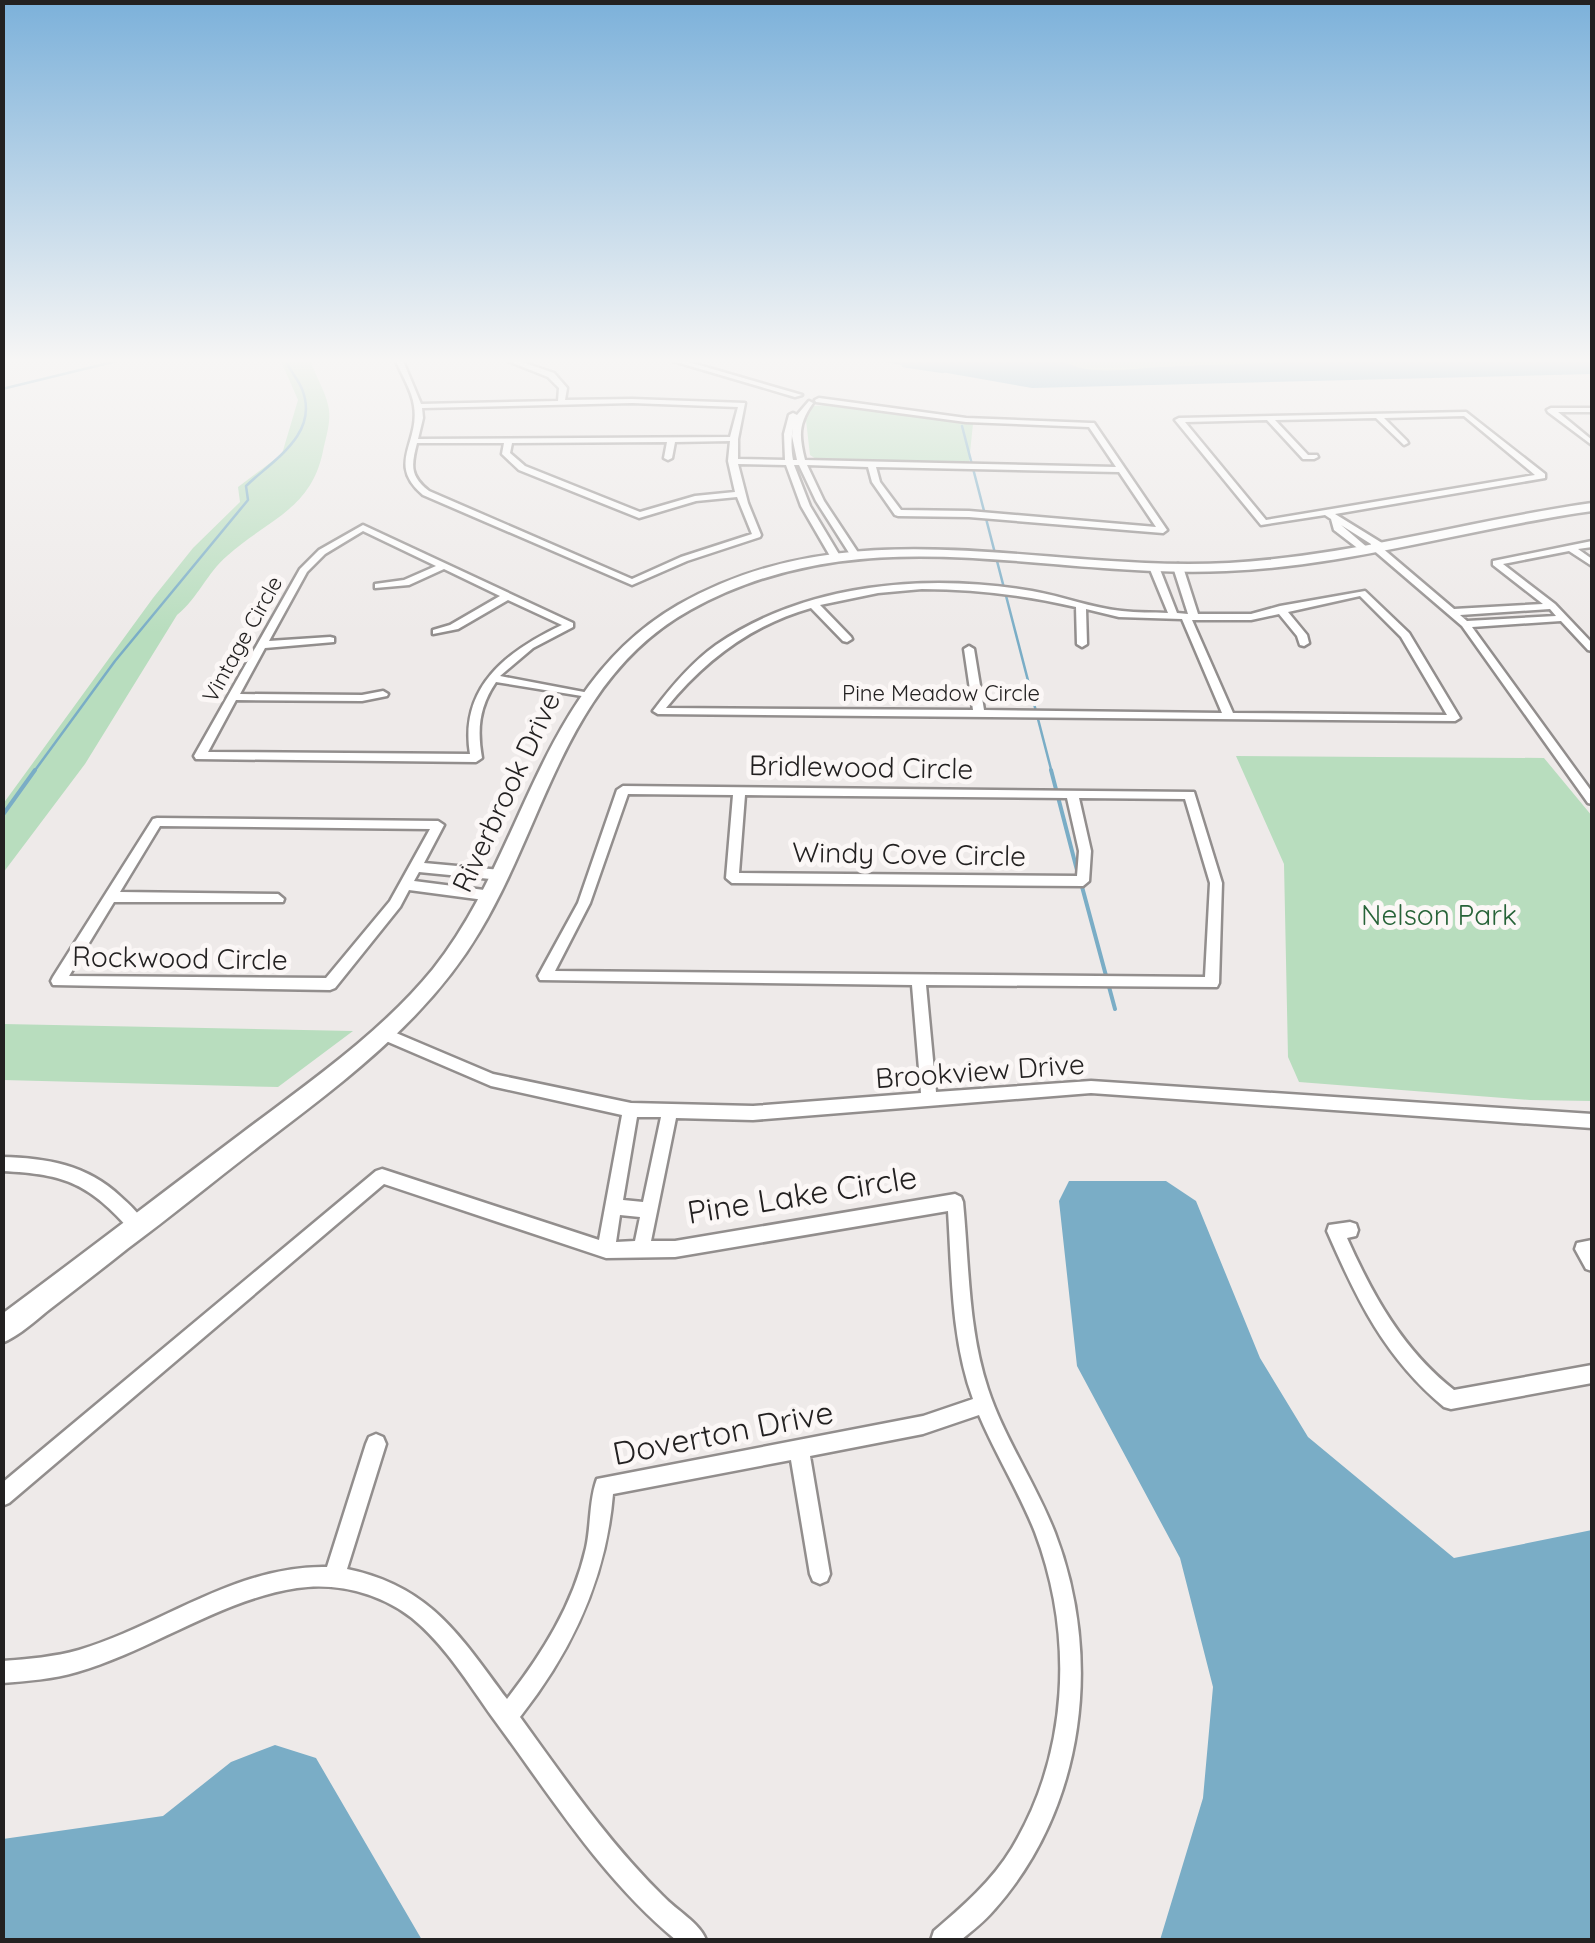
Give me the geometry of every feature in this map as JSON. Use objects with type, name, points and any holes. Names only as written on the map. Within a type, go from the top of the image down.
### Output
[{"type":"street","points":[[411,452],[407,472],[419,488],[632,582],[684,558],[758,535],[739,494],[732,452]]},
{"type":"street","points":[[506,452],[522,468],[639,516],[694,499],[739,494]]},
{"type":"street","points":[[668,458],[669,452]]},
{"type":"street","points":[[788,452],[789,464],[835,556]]},
{"type":"street","points":[[801,452],[810,486],[854,554]]},
{"type":"street","points":[[871,464],[876,482],[898,513],[969,514],[1163,530],[1109,452]]},
{"type":"street","points":[[1205,452],[1264,523],[1331,516],[1542,476],[1512,452]]},
{"type":"street","points":[[1301,452],[1306,457],[1314,457]]},
{"type":"street","points":[[732,464],[1122,470]]},
{"type":"street","name":"Riverbrook Drive","points":[[2,1330],[384,1034],[458,952],[492,896],[561,736],[584,694],[634,641],[687,606],[760,574],[835,556],[972,549],[1154,567],[1263,564],[1592,508]]},
{"type":"street","points":[[1331,516],[1337,528],[1372,546]]},
{"type":"street","points":[[1331,516],[1352,525],[1454,612],[1592,800]]},
{"type":"street","name":"Vintage Circle","points":[[363,528],[443,566],[570,625],[519,652],[492,678],[473,718],[476,758],[200,756],[311,562],[363,528]]},
{"type":"street","points":[[1592,544],[1496,563],[1552,606],[1592,648]]},
{"type":"street","points":[[1570,548],[1592,563]]},
{"type":"street","points":[[378,586],[406,583],[443,566]]},
{"type":"street","points":[[1154,567],[1171,601],[1185,617],[1229,716]]},
{"type":"street","points":[[1178,568],[1189,602],[1185,617]]},
{"type":"street","name":"Pine Meadow Circle","points":[[941,585],[1014,590],[1119,614],[1185,617],[1250,617],[1362,593],[1405,634],[1456,718],[658,711],[683,677],[716,648],[756,625],[812,603],[871,590],[941,585]]},
{"type":"street","points":[[437,632],[506,596]]},
{"type":"street","points":[[1171,601],[1189,602]]},
{"type":"street","points":[[812,603],[847,638]]},
{"type":"street","points":[[1082,604],[1078,624],[1082,644]]},
{"type":"street","points":[[1454,612],[1552,606]]},
{"type":"street","points":[[1280,610],[1302,635],[1304,643]]},
{"type":"street","points":[[1465,624],[1565,618]]},
{"type":"street","points":[[262,645],[330,640]]},
{"type":"street","points":[[969,649],[979,714]]},
{"type":"street","points":[[492,678],[584,694]]},
{"type":"street","points":[[233,697],[362,698],[383,694]]},
{"type":"street","name":"Bridlewood Circle","points":[[623,790],[739,791],[1190,795],[1216,883],[1212,984],[545,976],[584,902],[623,790]]},
{"type":"street","name":"Windy Cove Circle","points":[[739,791],[732,878],[1083,881],[1085,851],[1072,794]]},
{"type":"street","name":"Rockwood Circle","points":[[157,822],[438,825],[416,866],[373,934],[330,984],[58,982],[157,822]]},
{"type":"street","points":[[416,866],[501,875]]},
{"type":"street","points":[[434,888],[445,869]]},
{"type":"street","points":[[406,884],[492,896]]},
{"type":"street","points":[[110,897],[278,899]]},
{"type":"street","points":[[919,980],[929,1099]]},
{"type":"street","name":"Brookview Drive","points":[[384,1034],[491,1080],[631,1110],[752,1113],[1040,1089],[1143,1088],[1592,1121]]},
{"type":"street","points":[[606,1250],[631,1110]]},
{"type":"street","name":"Pine Lake Circle","points":[[640,1251],[670,1112]]},
{"type":"street","points":[[2,1164],[75,1173],[110,1194],[138,1226]]},
{"type":"street","name":"Pine Lake Circle","points":[[2,1496],[382,1176],[606,1250],[640,1251],[955,1202],[971,1358],[984,1404],[1046,1536],[1059,1574],[1070,1648],[1070,1709],[1050,1797],[1032,1838],[982,1907],[942,1940]]},
{"type":"street","points":[[615,1208],[649,1210]]},
{"type":"street","points":[[1350,1230],[1335,1230],[1382,1329],[1418,1372],[1451,1400],[1592,1374]]},
{"type":"street","points":[[1592,1248],[1583,1249],[1592,1263]]},
{"type":"street","name":"Doverton Drive","points":[[507,1716],[546,1669],[584,1599],[602,1526],[604,1486],[923,1425],[984,1404]]},
{"type":"street","points":[[334,1578],[376,1444]]},
{"type":"street","points":[[799,1449],[820,1574]]},
{"type":"street","points":[[2,1672],[54,1667],[98,1654],[266,1584],[334,1578],[390,1592],[440,1630],[633,1885],[694,1940]]},
{"type":"green space","points":[[323,452],[309,487],[298,500],[220,563],[177,615],[85,764],[3,873],[3,804],[153,598],[193,548],[240,502],[238,487],[282,454]]},
{"type":"green space","points":[[810,452],[970,452],[969,462],[816,459]]},
{"type":"green space","name":"Nelson Park","points":[[1236,756],[1544,758],[1592,816],[1592,1101],[1530,1100],[1299,1082],[1288,1057],[1284,864]]},
{"type":"green space","points":[[3,1024],[353,1031],[278,1087],[3,1080]]},
{"type":"water","points":[[1069,1181],[1166,1181],[1196,1201],[1260,1358],[1308,1437],[1454,1558],[1592,1530],[1592,1940],[1160,1940],[1203,1798],[1213,1687],[1180,1558],[1077,1366],[1059,1201]]},
{"type":"water","points":[[275,1745],[316,1758],[422,1940],[3,1940],[3,1839],[163,1816],[231,1762]]},
{"type":"waterway","points":[[33,773],[115,661],[248,500],[246,486],[284,452]]},
{"type":"waterway","points":[[969,452],[1052,773]]},
{"type":"waterway","points":[[2,816],[35,770]]},
{"type":"waterway","points":[[1051,770],[1078,874]]},
{"type":"waterway","points":[[1081,883],[1115,1009]]}]
